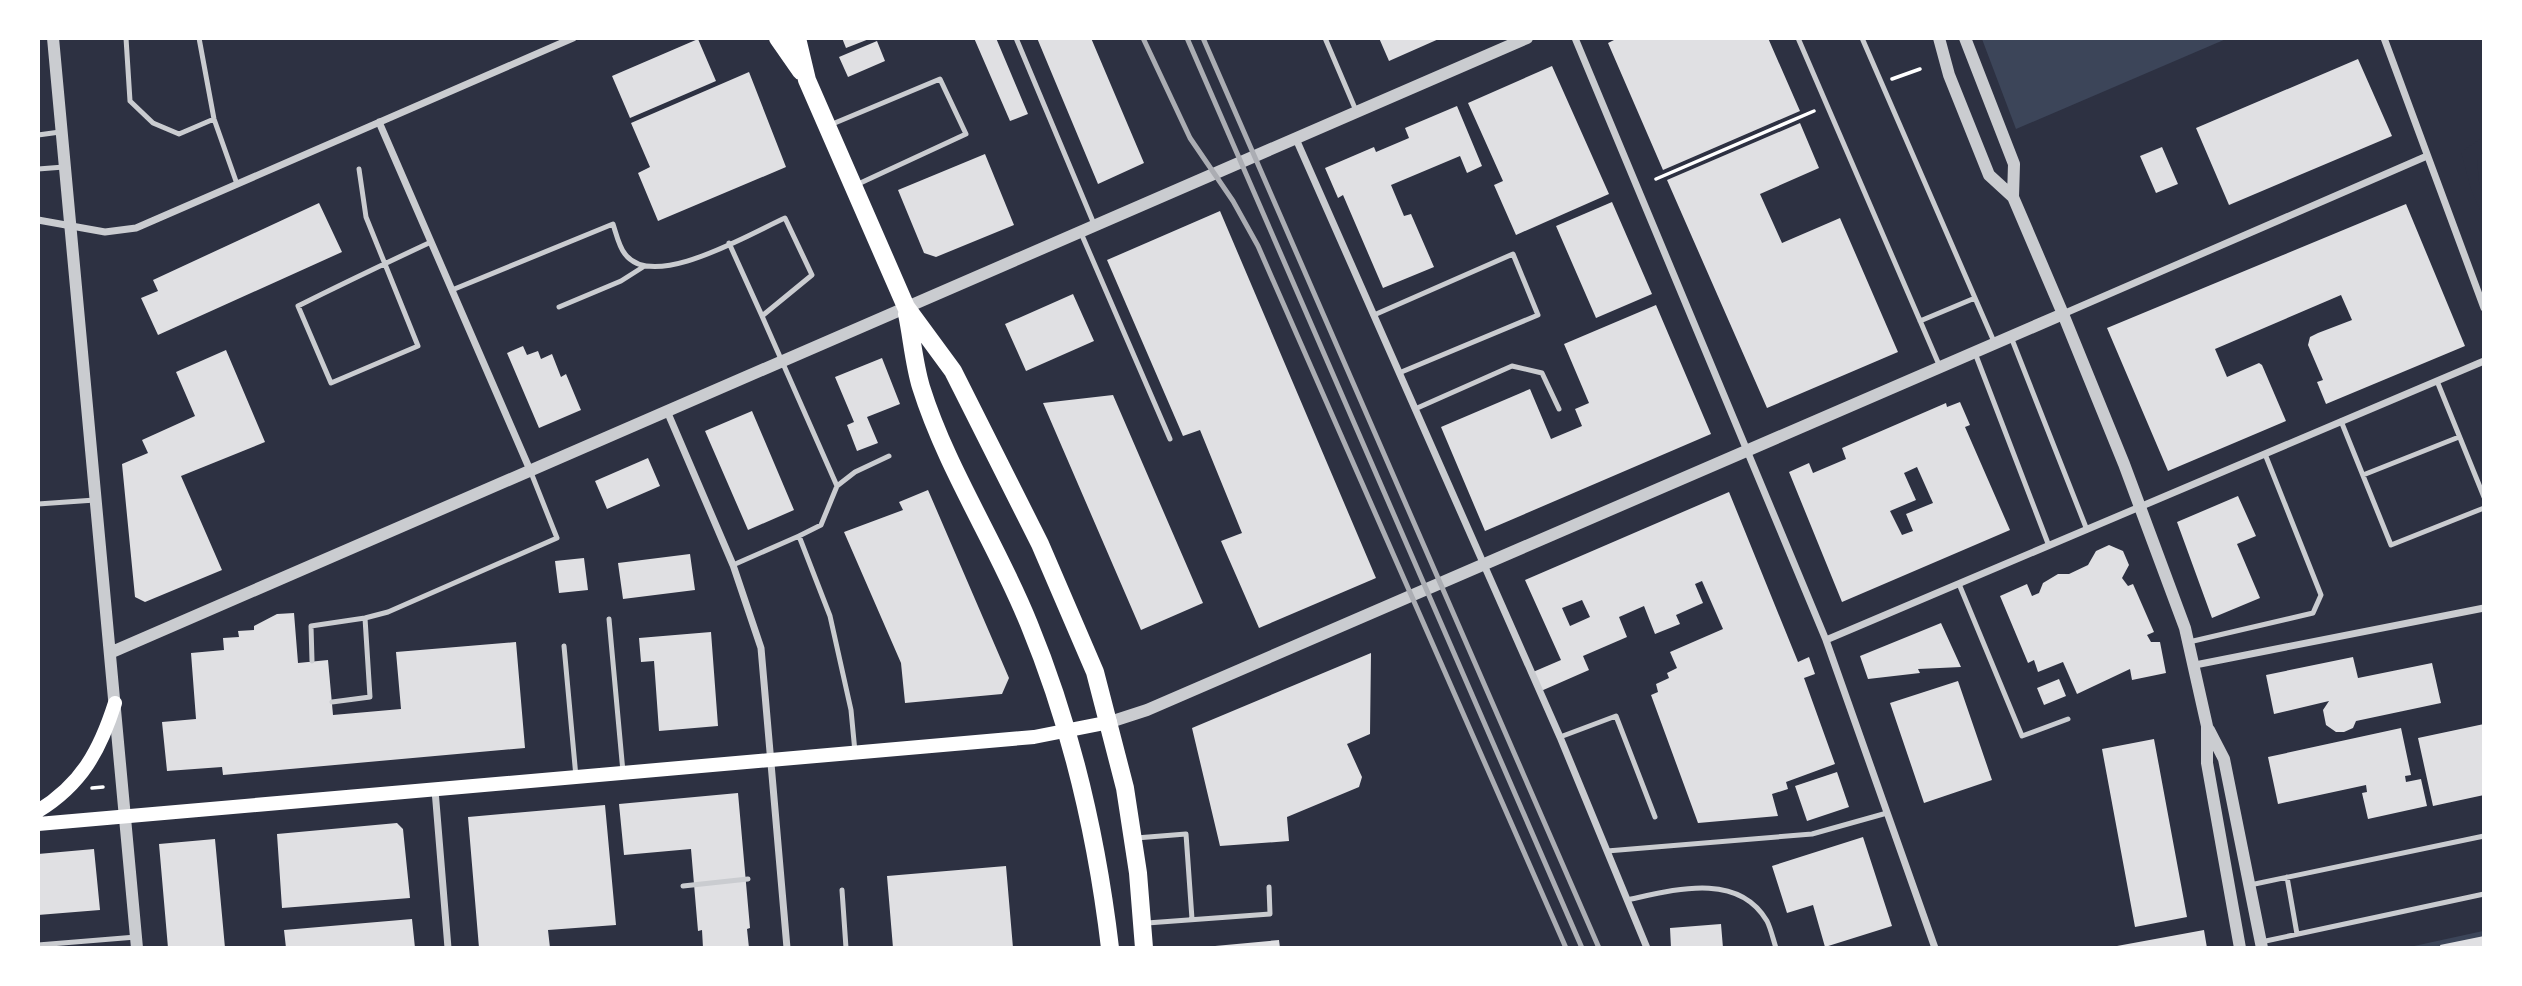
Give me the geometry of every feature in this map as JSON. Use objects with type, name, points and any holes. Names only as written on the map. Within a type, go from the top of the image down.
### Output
[{"type":"main road","points":[[778,38],[807,80]]},
{"type":"main road","points":[[797,38],[807,80],[906,307],[953,372],[1069,606],[1110,722],[1133,838],[1144,947]]},
{"type":"main road","points":[[906,307],[921,386],[1029,622],[1068,732],[1096,861],[1110,947]]},
{"type":"main road","points":[[38,811],[60,797],[90,765],[104,736],[115,703]]},
{"type":"main road","points":[[38,824],[1068,732],[1110,722]]},
{"type":"street","points":[[53,38],[95,500],[112,652],[136,942]]},
{"type":"street","points":[[38,220],[105,232],[135,228],[573,38]]},
{"type":"street","points":[[112,652],[1527,38]]},
{"type":"street","points":[[1575,38],[1826,640],[1935,947]]},
{"type":"street","points":[[1939,38],[1949,75],[1989,175],[2013,197],[2063,314],[2140,507],[2189,642],[2207,726],[2207,763],[2240,947]]},
{"type":"street","points":[[1965,38],[2014,164],[2013,197]]},
{"type":"street","points":[[2385,38],[2483,308]]},
{"type":"street","points":[[379,122],[530,470]]},
{"type":"street","points":[[1296,139],[1560,737],[1647,947]]},
{"type":"street","points":[[1110,722],[1147,710],[1484,566],[2427,156]]},
{"type":"street","points":[[1826,640],[2483,361]]},
{"type":"street","points":[[667,411],[733,565],[761,648],[788,947]]},
{"type":"street","points":[[2195,666],[2483,608]]},
{"type":"street","points":[[2207,726],[2224,759],[2261,945]]},
{"type":"street","points":[[435,789],[448,947]]},
{"type":"lane","points":[[126,38],[130,101],[153,123],[179,134],[215,119]]},
{"type":"lane","points":[[199,38],[215,119],[237,184]]},
{"type":"lane","points":[[1016,38],[1096,227]]},
{"type":"lane","points":[[1325,38],[1357,113]]},
{"type":"lane","points":[[1798,38],[1941,368]]},
{"type":"lane","points":[[1862,38],[1996,344]]},
{"type":"lane","points":[[827,127],[940,79],[966,134],[853,187]]},
{"type":"lane","points":[[38,135],[61,132]]},
{"type":"lane","points":[[38,169],[64,167]]},
{"type":"lane","points":[[359,169],[366,217],[384,264],[418,346],[331,383],[298,306],[384,264],[431,242]]},
{"type":"lane","points":[[559,307],[621,281],[643,267],[673,267],[785,218],[812,275],[762,316]]},
{"type":"lane","points":[[452,290],[613,224],[625,254],[643,267]]},
{"type":"lane","points":[[1081,233],[1170,439]]},
{"type":"lane","points":[[729,243],[837,486]]},
{"type":"lane","points":[[1374,315],[1513,254],[1538,315],[1399,373]]},
{"type":"lane","points":[[1920,321],[1976,298]]},
{"type":"lane","points":[[2011,337],[2087,530]]},
{"type":"lane","points":[[1975,353],[2049,546]]},
{"type":"lane","points":[[1415,409],[1512,366],[1542,373],[1559,409]]},
{"type":"lane","points":[[2437,381],[2483,497]]},
{"type":"lane","points":[[2341,421],[2391,545],[2483,508]]},
{"type":"lane","points":[[2363,475],[2459,437]]},
{"type":"lane","points":[[2189,642],[2313,613],[2321,595],[2265,454]]},
{"type":"lane","points":[[733,565],[821,525],[837,486],[855,472],[889,456]]},
{"type":"lane","points":[[312,661],[311,626],[388,612],[557,538],[530,470]]},
{"type":"lane","points":[[38,504],[95,500]]},
{"type":"lane","points":[[799,536],[830,616],[851,710],[855,752]]},
{"type":"lane","points":[[1959,584],[2022,736],[2068,719]]},
{"type":"lane","points":[[332,702],[370,697],[365,618]]},
{"type":"lane","points":[[609,619],[623,772]]},
{"type":"lane","points":[[564,646],[576,776]]},
{"type":"lane","points":[[1560,737],[1616,716],[1655,817]]},
{"type":"lane","points":[[1607,851],[1812,834],[1886,813]]},
{"type":"lane","points":[[1133,838],[1186,834],[1192,919]]},
{"type":"lane","points":[[2249,885],[2483,836]]},
{"type":"lane","points":[[2287,877],[2297,934]]},
{"type":"lane","points":[[684,886],[748,879]]},
{"type":"lane","points":[[1142,923],[1270,914],[1269,887]]},
{"type":"lane","points":[[1627,900],[1687,887],[1732,891],[1767,921],[1776,947]]},
{"type":"lane","points":[[842,890],[846,947]]},
{"type":"lane","points":[[2261,945],[2297,934],[2483,894]]},
{"type":"lane","points":[[38,945],[136,942]]},
{"type":"path","points":[[1890,79],[1920,69]]},
{"type":"path","points":[[1656,179],[1814,111]]},
{"type":"path","points":[[88,797],[88,789],[103,787]]},
{"type":"shaded area","points":[[1982,39],[2226,39],[2016,129]]},
{"type":"shaded area","points":[[2483,931],[2483,947],[2405,948]]},
{"type":"pier","points":[[2483,137],[2483,154],[2477,159],[2483,194],[2483,217],[2471,189],[2461,152]]},
{"type":"building","points":[[842,38],[869,38],[869,39],[846,48]]},
{"type":"building","points":[[974,38],[996,38],[1028,114],[1010,121]]},
{"type":"building","points":[[1037,38],[1091,38],[1144,163],[1098,184]]},
{"type":"building","points":[[1379,38],[1441,38],[1389,61]]},
{"type":"building","points":[[1618,38],[1768,38],[1800,111],[1663,170],[1608,43]]},
{"type":"building","points":[[698,39],[716,81],[630,118],[612,76]]},
{"type":"building","points":[[877,41],[885,61],[848,77],[839,57]]},
{"type":"building","points":[[2358,59],[2392,136],[2229,205],[2196,128]]},
{"type":"building","points":[[1552,66],[1609,194],[1516,235],[1494,185],[1503,181],[1468,103]]},
{"type":"building","points":[[749,72],[786,167],[658,221],[638,173],[650,167],[631,123]]},
{"type":"building","points":[[1457,106],[1482,166],[1467,173],[1460,156],[1391,185],[1404,216],[1411,214],[1434,267],[1383,288],[1343,195],[1338,198],[1325,168],[1374,147],[1376,152],[1409,138],[1405,128]]},
{"type":"building","points":[[1800,123],[1819,168],[1760,194],[1782,243],[1840,218],[1898,352],[1767,408],[1667,180]]},
{"type":"building","points":[[2162,147],[2178,184],[2156,193],[2140,156]]},
{"type":"building","points":[[985,154],[1014,225],[936,257],[924,253],[898,190]]},
{"type":"building","points":[[1612,202],[1652,294],[1596,318],[1556,226]]},
{"type":"building","points":[[319,203],[342,252],[158,335],[141,298],[158,291],[153,280]]},
{"type":"building","points":[[2406,204],[2465,346],[2326,404],[2317,382],[2323,380],[2308,345],[2310,337],[2352,320],[2341,295],[2215,349],[2227,377],[2259,363],[2262,365],[2286,421],[2168,471],[2107,328]]},
{"type":"building","points":[[1220,211],[1376,578],[1259,628],[1221,541],[1242,533],[1200,430],[1183,436],[1107,260]]},
{"type":"building","points":[[1073,294],[1094,341],[1026,371],[1005,324]]},
{"type":"building","points":[[1656,305],[1711,434],[1485,531],[1441,427],[1530,389],[1551,439],[1582,426],[1575,409],[1589,403],[1564,344]]},
{"type":"building","points":[[523,346],[527,355],[538,351],[541,359],[552,354],[561,377],[566,374],[581,410],[539,428],[507,353]]},
{"type":"building","points":[[226,350],[265,442],[181,476],[222,570],[145,602],[135,597],[122,464],[148,453],[142,440],[195,416],[176,372]]},
{"type":"building","points":[[882,358],[900,404],[867,417],[878,443],[857,451],[847,425],[854,422],[835,377]]},
{"type":"building","points":[[1113,395],[1203,603],[1141,630],[1043,403]]},
{"type":"building","points":[[1960,402],[1970,425],[1965,427],[2010,530],[1842,602],[1789,472],[1809,463],[1813,473],[1846,459],[1842,448],[1946,403],[1947,407]],"holes":[[[1917,467],[1933,503],[1906,514],[1913,531],[1902,535],[1890,511],[1916,500],[1904,473]]]},
{"type":"building","points":[[752,411],[794,510],[748,530],[705,431]]},
{"type":"building","points":[[648,458],[660,486],[607,509],[595,481]]},
{"type":"building","points":[[928,490],[1009,678],[1002,694],[905,703],[901,663],[844,532],[903,510],[899,502]]},
{"type":"building","points":[[1729,492],[1798,662],[1809,657],[1815,674],[1804,678],[1835,764],[1786,782],[1788,789],[1772,794],[1778,816],[1698,823],[1651,695],[1658,692],[1656,684],[1669,678],[1667,673],[1677,668],[1670,652],[1723,629],[1702,581],[1695,584],[1703,603],[1676,615],[1680,624],[1655,634],[1644,606],[1619,617],[1627,637],[1583,656],[1589,670],[1541,691],[1533,672],[1561,660],[1525,580]],"holes":[[[1582,600],[1590,617],[1570,626],[1562,608]]]},
{"type":"building","points":[[2238,496],[2256,536],[2237,544],[2260,598],[2212,618],[2177,522]]},
{"type":"building","points":[[2109,545],[2123,551],[2129,565],[2122,578],[2128,586],[2133,584],[2154,632],[2147,635],[2151,642],[2160,642],[2166,673],[2132,680],[2130,669],[2077,694],[2063,662],[2038,672],[2034,660],[2028,663],[2000,596],[2027,584],[2032,596],[2039,593],[2043,583],[2058,574],[2069,574],[2088,565],[2096,551]]},
{"type":"building","points":[[690,554],[695,590],[623,599],[618,563]]},
{"type":"building","points":[[584,558],[588,590],[559,593],[555,561]]},
{"type":"building","points":[[294,613],[298,663],[328,660],[333,715],[401,709],[396,652],[516,642],[525,748],[223,775],[222,767],[167,771],[162,722],[196,719],[191,653],[224,650],[223,638],[239,637],[238,631],[254,630],[254,626],[277,614]]},
{"type":"building","points":[[1941,623],[1961,667],[1918,669],[1920,673],[1868,679],[1860,656]]},
{"type":"building","points":[[711,632],[718,726],[659,731],[654,661],[641,662],[639,638]]},
{"type":"building","points":[[1371,653],[1370,734],[1347,744],[1362,777],[1359,787],[1287,817],[1289,841],[1220,846],[1192,728]]},
{"type":"building","points":[[2353,657],[2358,678],[2432,663],[2441,703],[2356,721],[2353,728],[2344,732],[2336,732],[2326,725],[2323,710],[2329,701],[2274,714],[2266,675]]},
{"type":"building","points":[[2059,679],[2066,696],[2044,705],[2037,688]]},
{"type":"building","points":[[1958,681],[1992,780],[1924,803],[1890,703]]},
{"type":"building","points":[[2484,724],[2484,795],[2433,806],[2418,738]]},
{"type":"building","points":[[2401,728],[2411,775],[2405,776],[2406,782],[2421,779],[2427,806],[2368,819],[2362,793],[2367,792],[2366,785],[2278,804],[2268,757]]},
{"type":"building","points":[[2154,739],[2187,917],[2135,927],[2102,749]]},
{"type":"building","points":[[1837,772],[1849,807],[1807,821],[1795,786]]},
{"type":"building","points":[[738,793],[750,928],[747,929],[749,948],[703,948],[702,930],[698,931],[691,849],[624,855],[619,804]]},
{"type":"building","points":[[605,805],[616,925],[548,930],[550,948],[479,948],[468,817]]},
{"type":"building","points":[[397,823],[403,829],[410,898],[282,908],[277,834]]},
{"type":"building","points":[[1863,837],[1892,926],[1825,947],[1813,905],[1787,913],[1772,866]]},
{"type":"building","points":[[215,839],[225,948],[168,948],[159,844]]},
{"type":"building","points":[[94,849],[100,910],[38,915],[38,854]]},
{"type":"building","points":[[1006,866],[1013,948],[893,948],[887,876]]},
{"type":"building","points":[[412,919],[415,948],[286,948],[284,930]]},
{"type":"building","points":[[1721,924],[1723,948],[1671,948],[1670,928]]},
{"type":"building","points":[[2204,930],[2207,948],[2117,948],[2117,946]]},
{"type":"building","points":[[2484,936],[2484,948],[2441,948],[2440,945]]},
{"type":"building","points":[[1279,940],[1280,948],[1215,948],[1215,946]]},
{"type":"railway","points":[[1143,38],[1190,138],[1233,201],[1258,246],[1566,948]]},
{"type":"railway","points":[[1187,38],[1582,948]]},
{"type":"railway","points":[[1203,38],[1599,948]]}]
